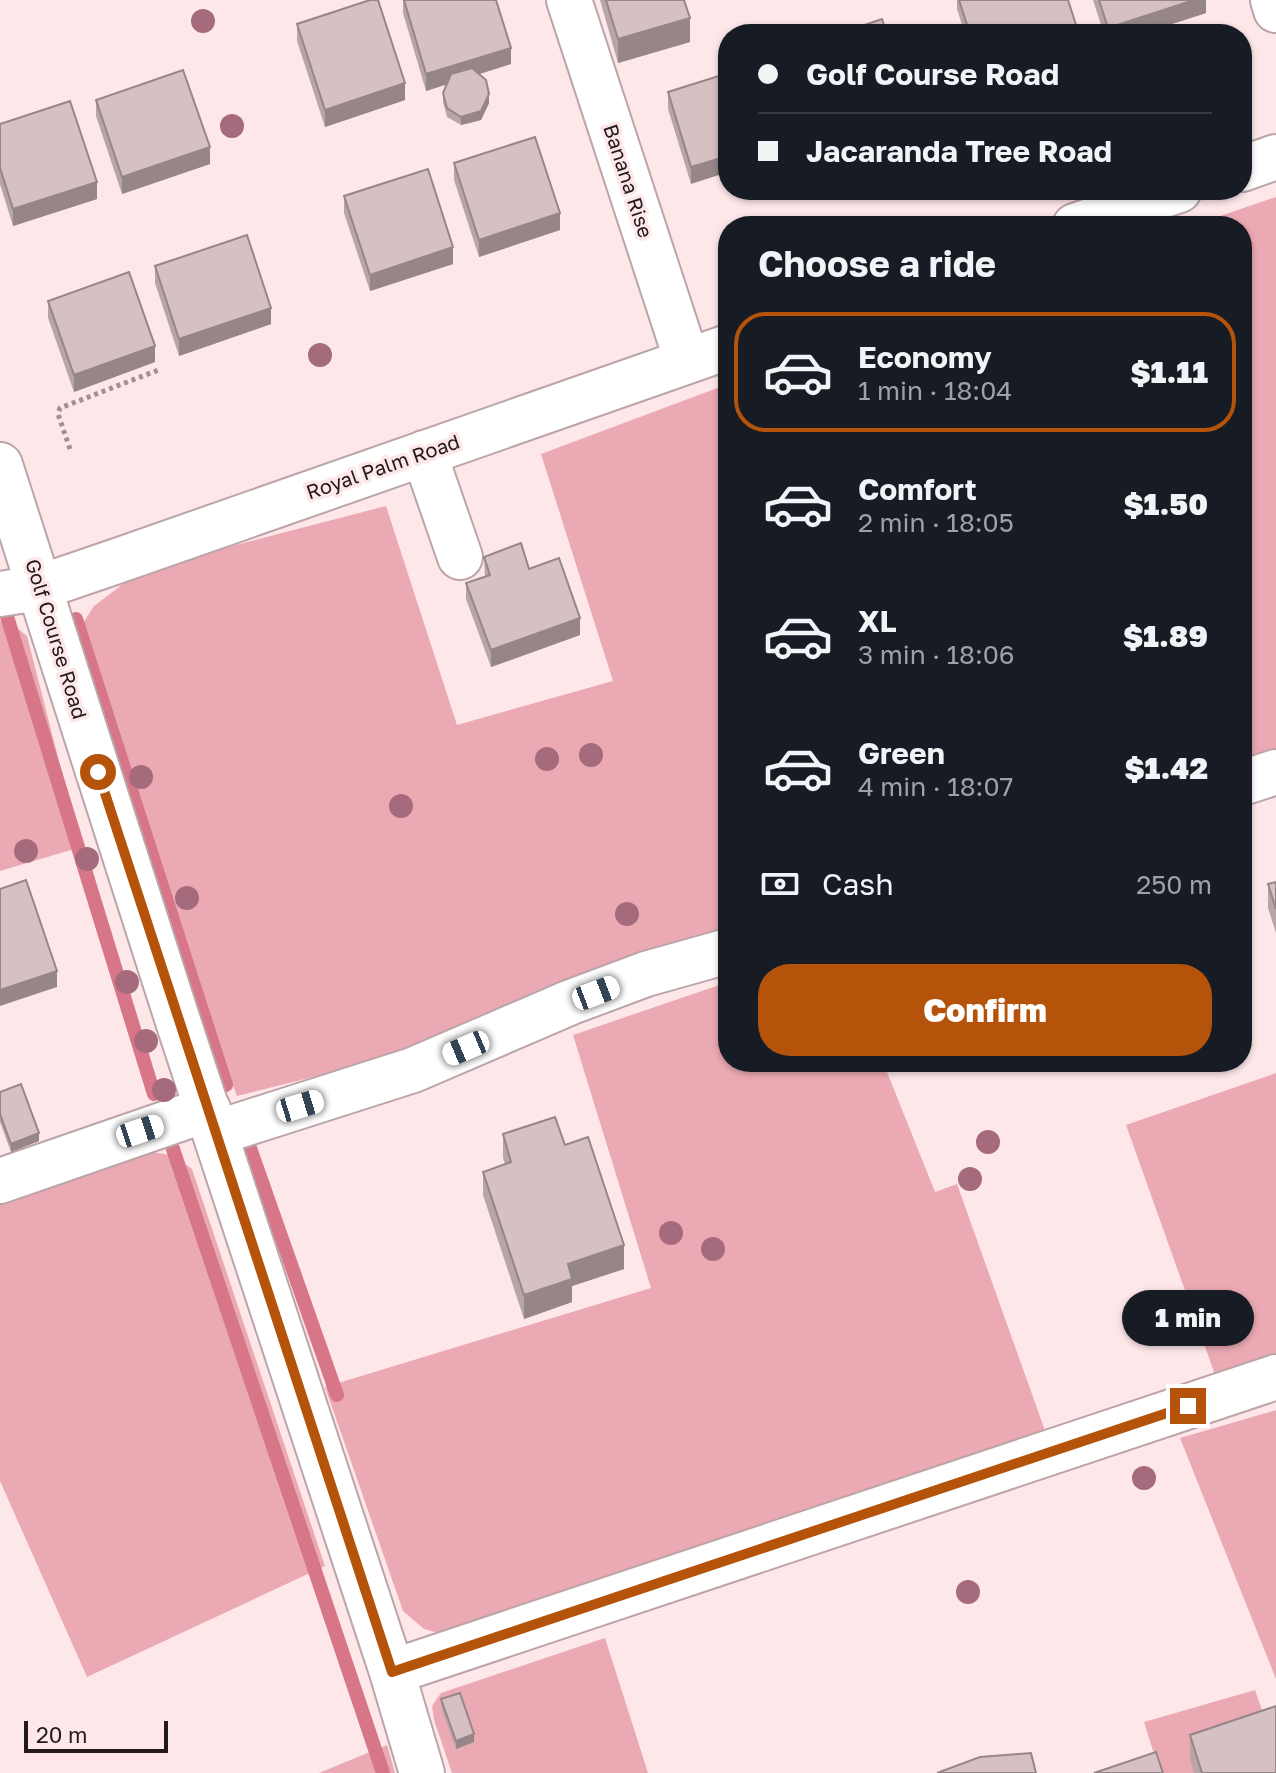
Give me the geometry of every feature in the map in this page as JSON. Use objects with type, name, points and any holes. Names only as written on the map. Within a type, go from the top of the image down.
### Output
[{"type":"street","name":"Banana Rise","points":[[569,0],[687,361]]},
{"type":"street","points":[[1273,0],[1276,10]]},
{"type":"street","points":[[1252,165],[1276,157]]},
{"type":"street","points":[[1104,216],[1150,200]]},
{"type":"street","name":"Royal Palm Road","points":[[19,591],[718,350]]},
{"type":"street","points":[[424,453],[460,557]]},
{"type":"street","name":"Golf Course Road","points":[[0,465],[19,591],[212,1121],[392,1672],[422,1773]]},
{"type":"street","points":[[1252,780],[1276,772]]},
{"type":"street","points":[[0,1181],[212,1121],[413,1070],[583,998],[646,974],[718,954]]},
{"type":"street","points":[[392,1672],[1276,1377]]},
{"type":"path","points":[[70,449],[58,414],[60,408],[161,369]]},
{"type":"shaded area","points":[[1276,197],[1276,756],[1252,764],[1252,216],[1220,216]]},
{"type":"shaded area","points":[[718,388],[718,942],[353,1067],[237,1096],[143,850],[73,639],[94,606],[123,584],[228,547],[386,506],[457,725],[613,681],[541,454]]},
{"type":"shaded area","points":[[0,621],[10,622],[27,636],[81,847],[0,871]]},
{"type":"shaded area","points":[[718,985],[718,1072],[887,1072],[935,1192],[957,1184],[1048,1439],[453,1637],[424,1629],[403,1611],[325,1387],[651,1288],[573,1035]]},
{"type":"shaded area","points":[[1276,1073],[1276,1363],[1218,1383],[1126,1125]]},
{"type":"shaded area","points":[[150,1152],[173,1155],[192,1169],[325,1566],[87,1677],[0,1481],[0,1202]]},
{"type":"shaded area","points":[[1276,1410],[1276,1679],[1180,1438]]},
{"type":"shaded area","points":[[605,1638],[648,1773],[452,1773],[432,1706],[441,1693]]},
{"type":"shaded area","points":[[1255,1690],[1276,1750],[1276,1773],[1160,1773],[1144,1722]]},
{"type":"shaded area","points":[[387,1745],[395,1773],[319,1773]]},
{"type":"building","points":[[378,0],[405,83],[325,110],[297,24]]},
{"type":"building","points":[[404,0],[496,0],[511,48],[426,74]]},
{"type":"building","points":[[606,0],[684,0],[690,18],[618,39]]},
{"type":"building","points":[[959,0],[1068,0],[1076,24],[967,24]]},
{"type":"building","points":[[1099,0],[1194,0],[1120,24],[1107,24]]},
{"type":"building","points":[[882,19],[884,24],[867,24]]},
{"type":"building","points":[[472,68],[486,80],[489,94],[481,111],[461,117],[447,108],[443,93],[451,74]]},
{"type":"building","points":[[183,70],[210,147],[122,177],[96,100]]},
{"type":"building","points":[[718,76],[718,159],[691,167],[668,92]]},
{"type":"building","points":[[70,101],[97,182],[13,209],[0,168],[0,124]]},
{"type":"building","points":[[535,137],[560,213],[479,240],[454,163]]},
{"type":"building","points":[[428,169],[453,247],[370,275],[344,196]]},
{"type":"building","points":[[247,235],[271,308],[179,339],[155,266]]},
{"type":"building","points":[[129,272],[155,346],[74,375],[48,301]]},
{"type":"building","points":[[521,543],[529,569],[559,558],[580,618],[491,650],[466,583],[490,575],[484,557]]},
{"type":"building","points":[[26,880],[57,971],[0,990],[0,889]]},
{"type":"building","points":[[1276,882],[1276,909],[1268,884]]},
{"type":"building","points":[[21,1084],[39,1133],[11,1144],[0,1114],[0,1092]]},
{"type":"building","points":[[555,1117],[565,1145],[588,1137],[624,1245],[568,1264],[572,1279],[524,1295],[483,1172],[511,1162],[503,1134]]},
{"type":"building","points":[[460,1693],[474,1734],[456,1741],[441,1699]]},
{"type":"building","points":[[1276,1706],[1276,1773],[1202,1773],[1190,1735]]},
{"type":"building","points":[[1156,1752],[1163,1773],[1094,1773]]},
{"type":"building","points":[[1031,1753],[1036,1773],[937,1773],[980,1757]]},
{"type":"waterway","points":[[1,597],[154,1094]]},
{"type":"waterway","points":[[76,619],[226,1085]]},
{"type":"waterway","points":[[250,1148],[337,1395]]},
{"type":"waterway","points":[[173,1149],[383,1773]]},
{"type":"route","points":[[98,772],[392,1672],[1188,1406]]}]
